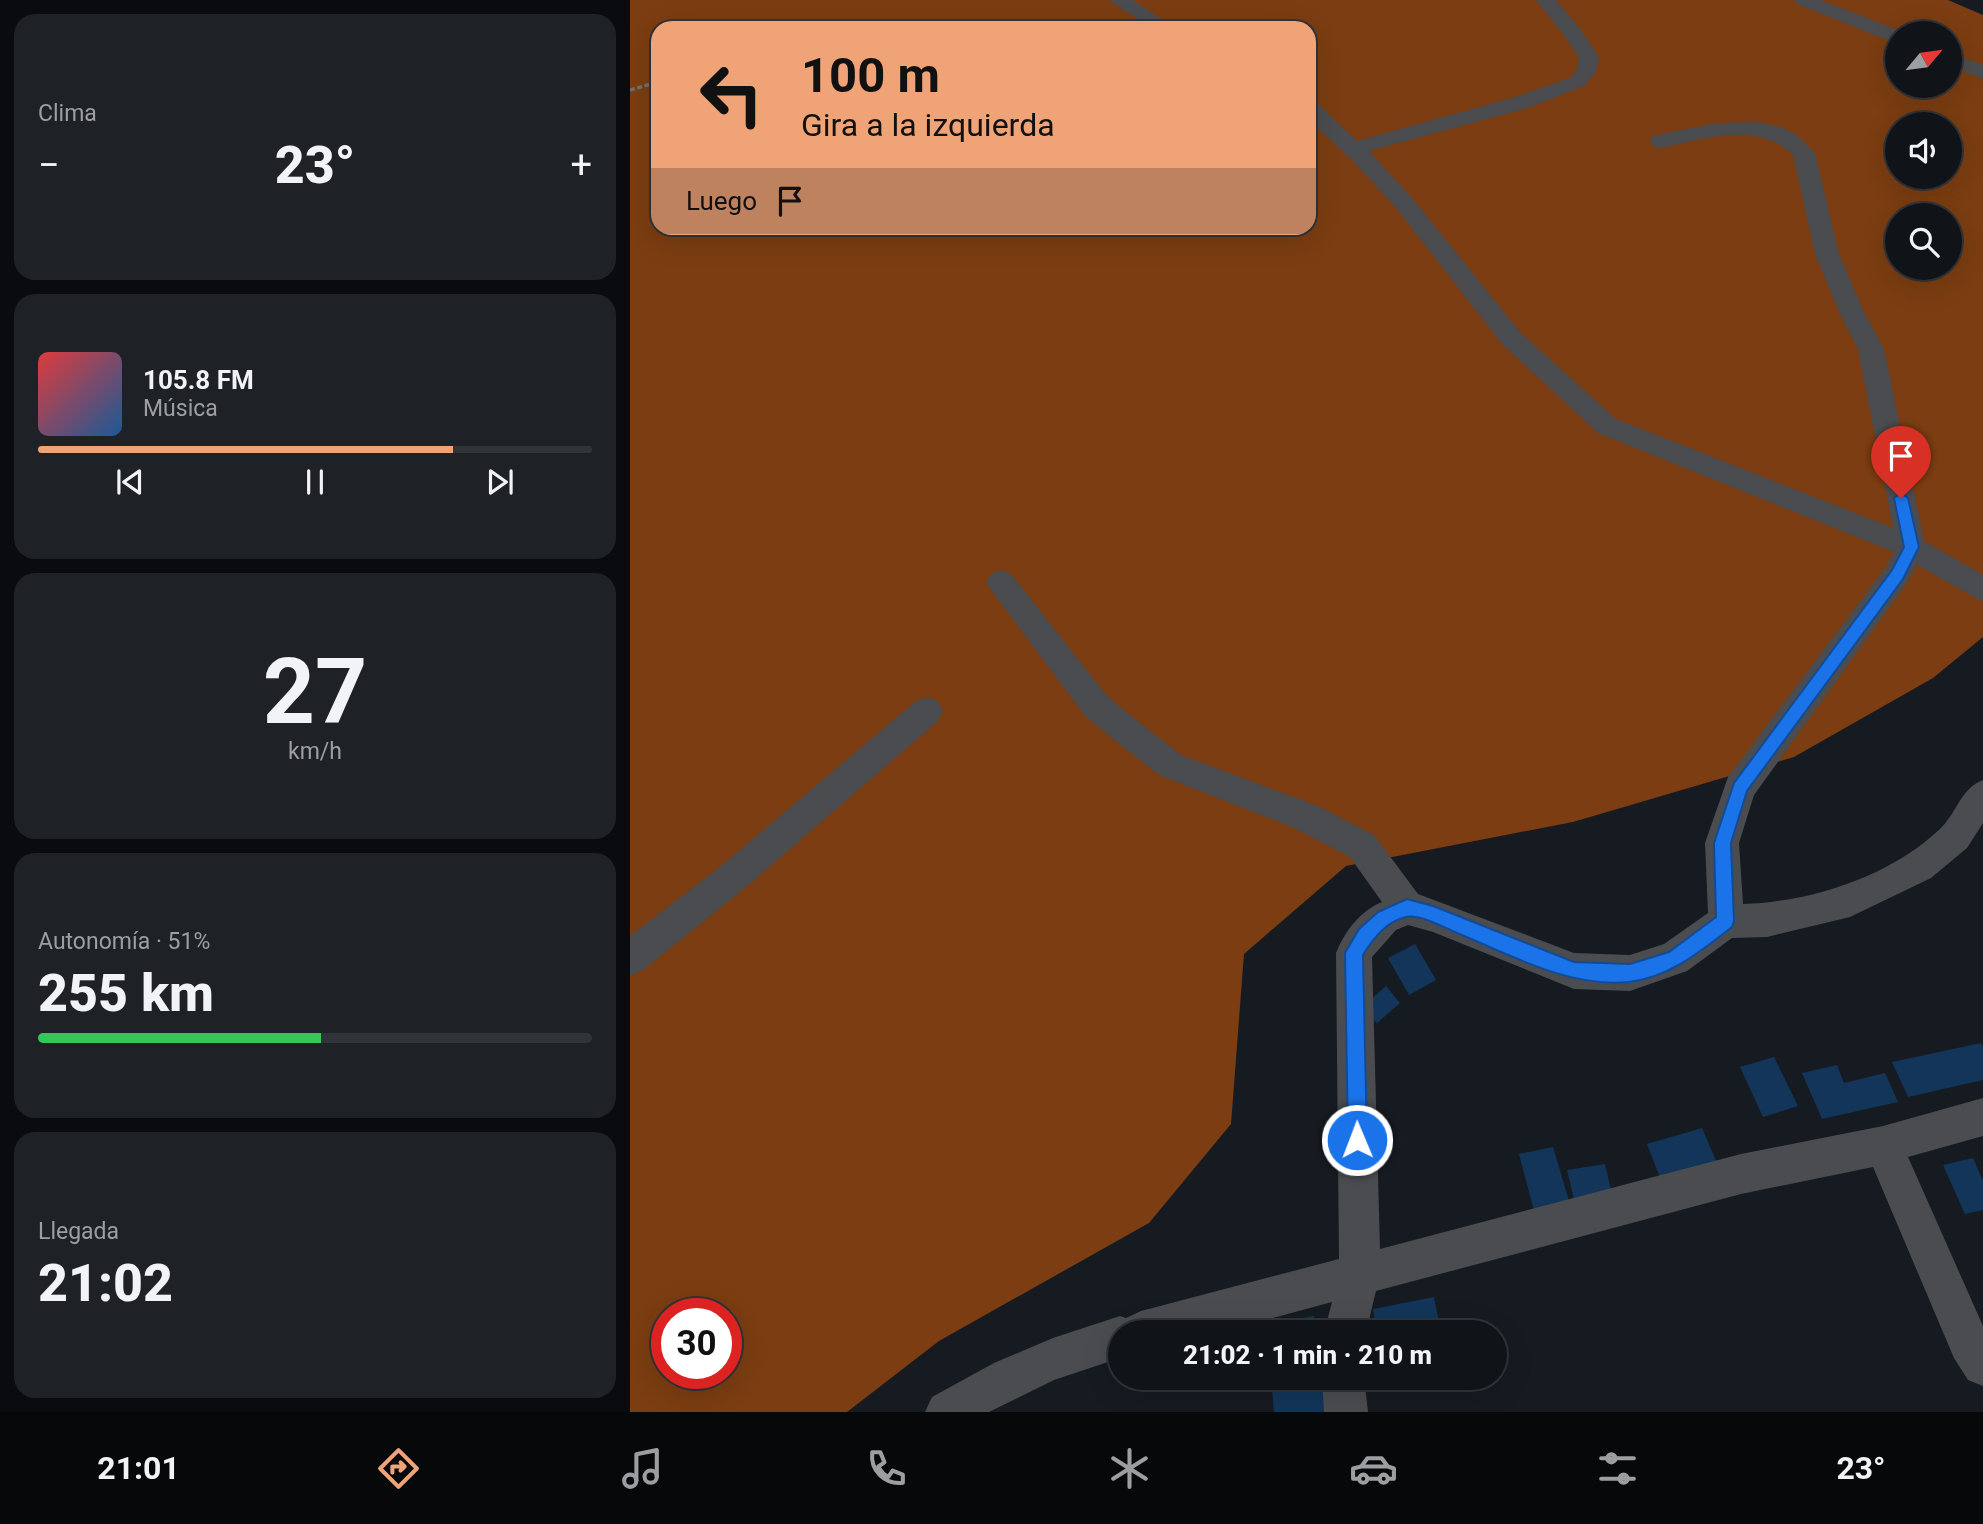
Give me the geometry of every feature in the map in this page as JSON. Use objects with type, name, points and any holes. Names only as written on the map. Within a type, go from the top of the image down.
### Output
[{"type":"street","points":[[1119,0],[1154,21]]},
{"type":"street","points":[[1353,149],[1520,103],[1577,82],[1586,72],[1589,58],[1575,35],[1546,0]]},
{"type":"street","points":[[1804,0],[1885,32]]},
{"type":"street","points":[[1838,12],[1857,0]]},
{"type":"street","points":[[1962,64],[1983,73]]},
{"type":"street","points":[[1316,115],[1404,203],[1511,338],[1608,426],[1911,547],[1983,590]]},
{"type":"street","points":[[1661,141],[1730,129],[1763,128],[1796,143],[1804,153],[1827,254],[1852,314],[1871,349],[1911,547],[1897,575],[1740,788],[1723,843],[1726,921]]},
{"type":"street","points":[[1001,582],[1096,706],[1129,733],[1170,765],[1306,817],[1362,846],[1407,908]]},
{"type":"street","points":[[630,958],[733,877],[927,711]]},
{"type":"street","points":[[1348,1320],[1360,1273],[1354,953],[1366,935],[1384,918],[1407,908],[1433,915],[1574,971],[1630,973],[1674,960],[1726,921],[1767,920],[1850,900],[1919,867],[1955,837],[1983,795]]},
{"type":"street","points":[[1186,1320],[1741,1174],[1883,1145],[1983,1117]]},
{"type":"street","points":[[1883,1145],[1969,1343],[1983,1365]]},
{"type":"street","points":[[947,1412],[974,1395],[1076,1349],[1108,1340]]},
{"type":"street","points":[[1344,1390],[1346,1412]]},
{"type":"path","points":[[630,90],[651,84]]},
{"type":"shaded area","points":[[630,0],[1948,0],[1983,15],[1983,637],[1933,678],[1794,757],[1573,822],[1346,866],[1244,954],[1231,1124],[1149,1223],[939,1341],[847,1412],[630,1412]]},
{"type":"building","points":[[1415,944],[1436,980],[1409,995],[1388,958]]},
{"type":"building","points":[[1386,986],[1400,1003],[1377,1023],[1362,1007]]},
{"type":"building","points":[[1981,1043],[1983,1080],[1908,1097],[1892,1062]]},
{"type":"building","points":[[1774,1057],[1798,1106],[1763,1117],[1740,1067]]},
{"type":"building","points":[[1837,1065],[1844,1083],[1885,1073],[1898,1102],[1822,1119],[1802,1073]]},
{"type":"building","points":[[1702,1128],[1717,1163],[1661,1180],[1647,1144]]},
{"type":"building","points":[[1553,1147],[1570,1204],[1534,1211],[1519,1154]]},
{"type":"building","points":[[1973,1158],[1983,1181],[1983,1210],[1965,1214],[1943,1165]]},
{"type":"building","points":[[1605,1164],[1613,1199],[1575,1204],[1567,1170]]},
{"type":"building","points":[[1434,1297],[1439,1320],[1375,1320],[1373,1309]]},
{"type":"building","points":[[1314,1316],[1314,1320],[1290,1320]]},
{"type":"building","points":[[1272,1390],[1324,1390],[1327,1412],[1274,1412]]},
{"type":"route","points":[[1357,1140],[1354,953],[1366,935],[1384,918],[1407,908],[1433,915],[1574,971],[1630,973],[1674,960],[1726,921],[1723,843],[1740,788],[1897,575],[1911,547],[1901,498]]}]
